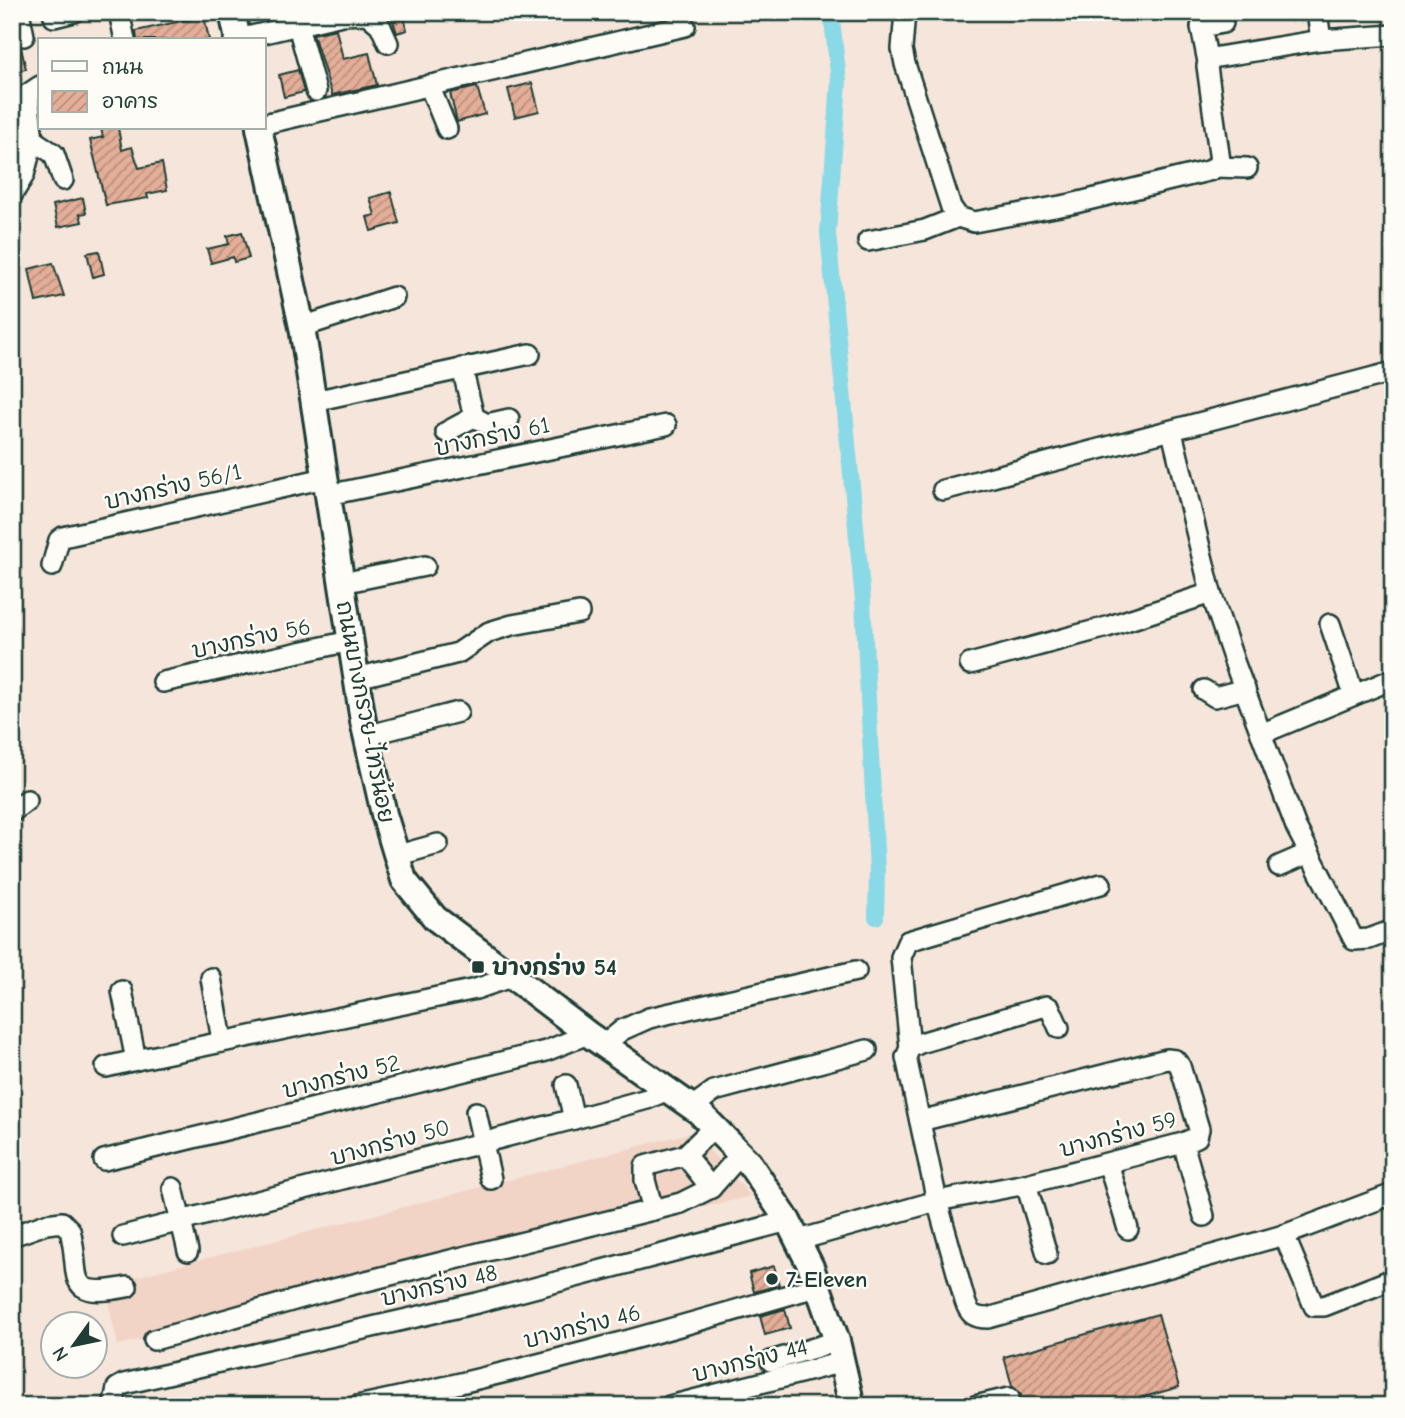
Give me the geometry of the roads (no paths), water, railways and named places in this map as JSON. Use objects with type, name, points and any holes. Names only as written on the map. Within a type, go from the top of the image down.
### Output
[{"type":"main road","points":[[232,12],[237,38]]},
{"type":"main road","name":"ถนนบางกรวย-ไทรน้อย","points":[[259,130],[303,327],[366,736],[404,880],[435,918],[596,1040],[692,1107],[741,1154],[766,1184],[794,1230],[819,1286],[840,1352],[852,1406]]},
{"type":"street","points":[[19,12],[23,36]]},
{"type":"street","points":[[54,17],[74,12]]},
{"type":"street","points":[[119,12],[125,38]]},
{"type":"street","points":[[905,12],[902,49],[905,64],[951,207],[958,217],[974,222],[1070,204],[1208,172],[1216,167],[1220,161],[1201,27],[1223,23]]},
{"type":"street","points":[[1317,12],[1321,40]]},
{"type":"street","points":[[246,38],[342,15],[367,15],[380,25],[388,43]]},
{"type":"street","points":[[298,26],[316,91]]},
{"type":"street","points":[[266,124],[685,26]]},
{"type":"street","points":[[1208,62],[1321,40],[1393,35]]},
{"type":"street","points":[[429,85],[447,129]]},
{"type":"street","points":[[12,195],[24,175],[33,140],[28,94],[38,87]]},
{"type":"street","points":[[33,140],[54,154],[64,180]]},
{"type":"street","points":[[1216,167],[1247,168]]},
{"type":"street","points":[[868,241],[925,230],[958,217]]},
{"type":"street","points":[[303,327],[394,297]]},
{"type":"street","points":[[314,401],[530,354]]},
{"type":"street","points":[[462,368],[474,417],[487,424],[509,419]]},
{"type":"street","points":[[943,490],[1393,373]]},
{"type":"street","points":[[446,432],[474,417]]},
{"type":"street","name":"บางกร่าง 61","points":[[327,486],[666,425]]},
{"type":"street","points":[[1172,432],[1211,593],[1261,734],[1309,853],[1354,940],[1369,939],[1393,930]]},
{"type":"street","name":"บางกร่าง 56/1","points":[[52,566],[59,540],[63,537],[327,486]]},
{"type":"street","points":[[342,583],[425,566]]},
{"type":"street","points":[[970,664],[1107,627],[1211,593]]},
{"type":"street","points":[[357,678],[458,653],[489,632],[512,625],[579,613]]},
{"type":"street","points":[[1330,624],[1354,695]]},
{"type":"street","name":"บางกร่าง 56","points":[[163,682],[350,641]]},
{"type":"street","points":[[1261,734],[1393,679]]},
{"type":"street","points":[[1204,690],[1215,697],[1245,689]]},
{"type":"street","points":[[366,736],[458,712]]},
{"type":"street","points":[[396,856],[438,844]]},
{"type":"street","points":[[1279,866],[1309,853]]},
{"type":"street","points":[[1101,884],[908,941],[901,957],[910,1048],[906,1057],[908,1070],[937,1201],[969,1312],[977,1318],[988,1318],[1284,1235],[1393,1194]]},
{"type":"street","name":"บางกร่าง 52","points":[[104,1160],[596,1040],[649,1018],[856,971]]},
{"type":"street","points":[[106,1067],[475,989],[511,977]]},
{"type":"street","points":[[211,978],[222,1041]]},
{"type":"street","points":[[122,991],[136,1059]]},
{"type":"street","points":[[910,1048],[1046,1006],[1050,1008],[1059,1027]]},
{"type":"street","points":[[692,1107],[714,1091],[867,1050]]},
{"type":"street","name":"บางกร่าง 59","points":[[794,1230],[1026,1184],[1183,1143],[1197,1137],[1199,1129],[1180,1066],[1171,1059],[920,1121]]},
{"type":"street","points":[[566,1085],[573,1119]]},
{"type":"street","name":"บางกร่าง 50","points":[[123,1236],[484,1143],[646,1099],[668,1090]]},
{"type":"street","points":[[476,1112],[491,1179]]},
{"type":"street","points":[[653,1210],[645,1180],[645,1167],[685,1155],[714,1126]]},
{"type":"street","points":[[1183,1143],[1204,1216]]},
{"type":"street","points":[[154,1339],[326,1291],[681,1203],[710,1188],[741,1154]]},
{"type":"street","points":[[685,1155],[710,1188]]},
{"type":"street","points":[[1108,1163],[1128,1229]]},
{"type":"street","points":[[1026,1184],[1047,1254]]},
{"type":"street","points":[[173,1188],[188,1251]]},
{"type":"street","points":[[12,1236],[46,1224],[62,1222],[70,1230],[74,1270],[85,1288],[96,1293],[127,1287]]},
{"type":"street","name":"บางกร่าง 48","points":[[113,1406],[117,1388],[133,1382],[794,1230]]},
{"type":"street","points":[[1284,1235],[1314,1306],[1324,1307],[1393,1279]]},
{"type":"street","name":"บางกร่าง 46","points":[[357,1406],[576,1353],[819,1286]]},
{"type":"street","points":[[771,1361],[840,1352]]},
{"type":"street","name":"บางกร่าง 44","points":[[670,1406],[840,1352]]},
{"type":"street","points":[[975,1406],[1009,1398]]},
{"type":"waterway","points":[[831,12],[839,81],[828,233],[863,601],[877,871],[876,917]]},
{"type":"place","name":"บางกร่าง 54","points":[[478,967]]},
{"type":"place","name":"7-Eleven","points":[[772,1279]]}]
